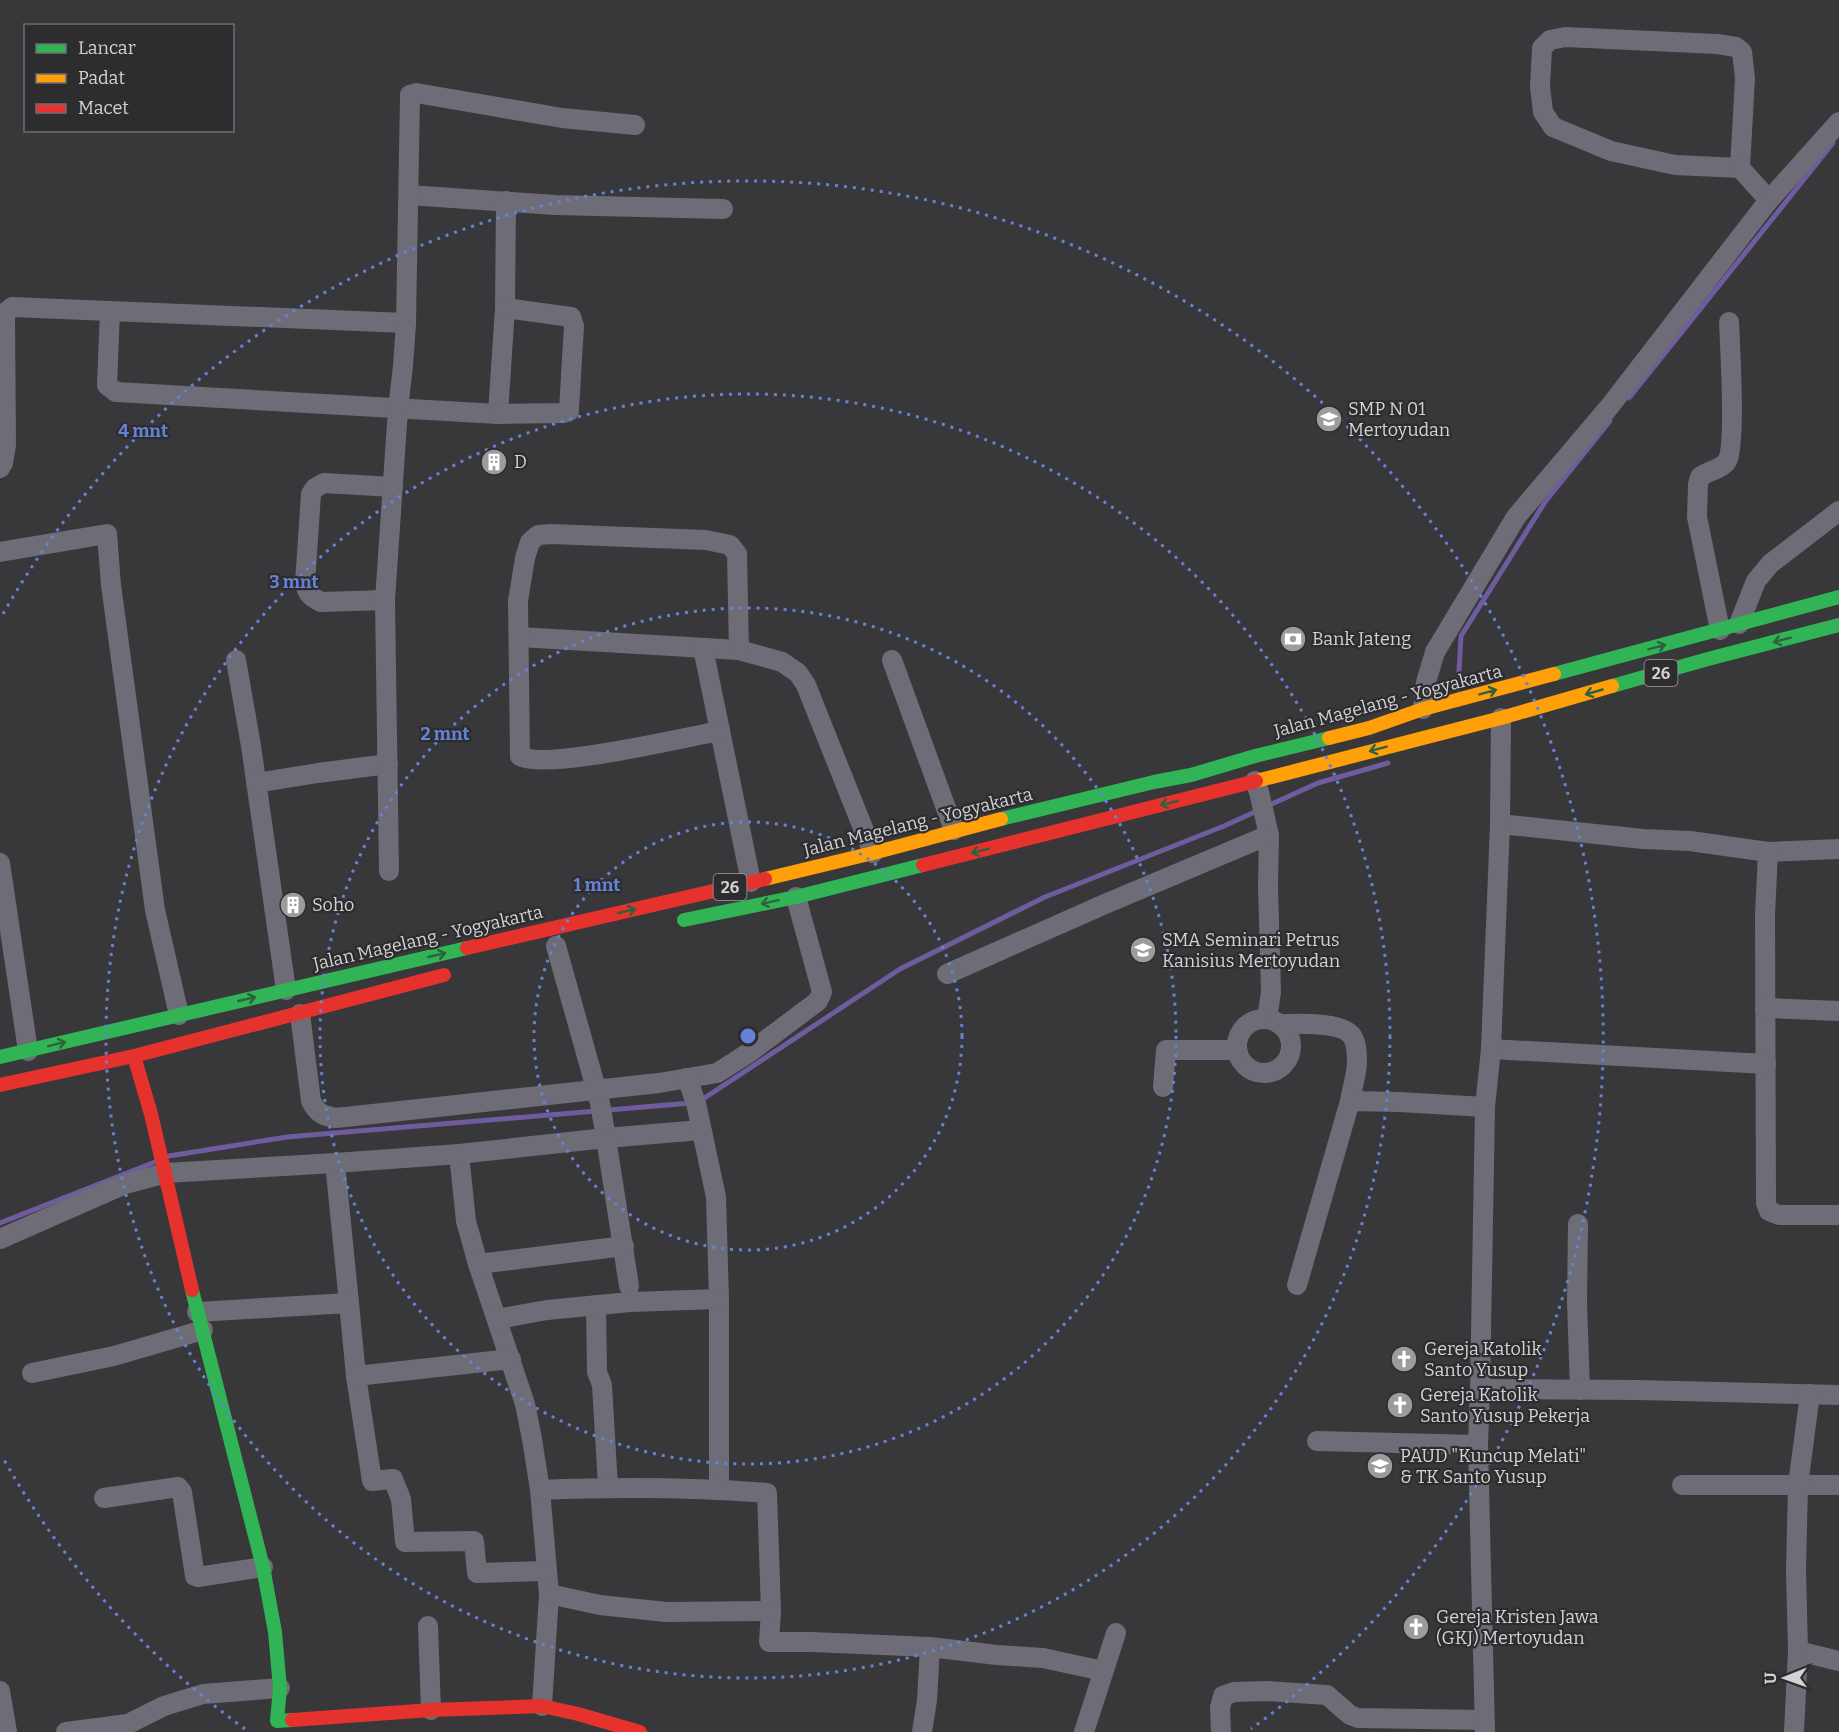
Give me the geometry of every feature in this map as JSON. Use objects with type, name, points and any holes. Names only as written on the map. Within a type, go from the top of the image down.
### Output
[{"type":"main road","name":"Jalan Magelang - Yogyakarta","points":[[0,1057],[751,882],[873,853],[954,830],[1191,775],[1255,756],[1369,728],[1423,709],[1839,597]]},
{"type":"main road","name":"26","points":[[670,923],[796,897],[1195,796],[1257,786],[1434,734],[1839,625]]},
{"type":"main road","points":[[1191,775],[1195,796]]},
{"type":"main road","points":[[0,1085],[134,1056],[456,972]]},
{"type":"main road","points":[[134,1056],[159,1145],[200,1321],[263,1567],[274,1632],[280,1688],[276,1727],[431,1710],[542,1706],[578,1714],[628,1730]]},
{"type":"street","points":[[1740,168],[1675,165],[1611,151],[1553,127],[1543,112],[1540,87],[1542,48],[1550,40],[1565,36],[1736,46],[1742,52],[1744,78],[1740,168],[1769,200]]},
{"type":"street","points":[[389,871],[385,600],[406,323],[410,98],[412,93],[562,118],[635,125]]},
{"type":"street","points":[[1423,709],[1425,682],[1435,652],[1516,517],[1610,406],[1769,200],[1839,122]]},
{"type":"street","points":[[409,195],[555,205],[723,209]]},
{"type":"street","points":[[498,414],[505,308],[506,201]]},
{"type":"street","points":[[0,468],[6,445],[5,318],[7,310],[12,307],[406,323]]},
{"type":"street","points":[[110,311],[107,385],[116,392],[498,414],[569,411],[574,326],[572,317],[505,308]]},
{"type":"street","points":[[1720,630],[1697,517],[1700,477],[1726,464],[1730,455],[1729,322]]},
{"type":"street","points":[[385,600],[321,602],[312,598],[307,591],[305,583],[311,494],[315,488],[324,483],[393,488]]},
{"type":"street","points":[[1739,624],[1756,581],[1770,564],[1839,511]]},
{"type":"street","points":[[0,552],[107,534],[111,585],[155,910],[179,1015]]},
{"type":"street","points":[[720,731],[583,757],[540,760],[524,759],[520,756],[518,601],[530,542],[538,535],[551,534],[706,540],[730,545],[737,554],[739,650]]},
{"type":"street","points":[[519,637],[739,650],[782,662],[798,673],[806,685],[873,853]]},
{"type":"street","points":[[703,648],[751,882]]},
{"type":"street","points":[[236,660],[286,990]]},
{"type":"street","points":[[892,660],[954,830]]},
{"type":"street","points":[[1221,1732],[1223,1696],[1234,1692],[1267,1690],[1327,1695],[1350,1715],[1358,1718],[1484,1726],[1478,1445],[1485,1107],[1491,1049],[1500,824],[1492,720]]},
{"type":"street","points":[[256,783],[318,772],[388,764]]},
{"type":"street","points":[[1257,786],[1267,827],[1270,992],[1273,1021],[1288,1033],[1290,1046],[1287,1058],[1277,1069],[1270,1072],[1256,1071],[1243,1063],[1237,1050],[1241,1031],[1257,1019],[1273,1021],[1336,1027],[1352,1036],[1356,1047],[1357,1065],[1350,1101],[1297,1285]]},
{"type":"street","points":[[1500,824],[1643,839],[1690,841],[1768,852],[1839,849]]},
{"type":"street","points":[[946,974],[1104,904],[1267,827]]},
{"type":"street","points":[[1768,852],[1765,915],[1766,1203],[1769,1210],[1779,1215],[1839,1215]]},
{"type":"street","points":[[0,863],[28,1051]]},
{"type":"street","points":[[0,1239],[125,1184],[165,1170],[335,1164],[459,1154],[601,1113],[659,1083],[717,1073],[750,1052],[818,1001],[822,992],[796,897]]},
{"type":"street","points":[[556,946],[601,1113],[630,1286]]},
{"type":"street","points":[[1765,1008],[1839,1011]]},
{"type":"street","points":[[300,1014],[311,1101],[316,1111],[324,1116],[336,1118],[601,1113],[701,1127]]},
{"type":"street","points":[[1491,1049],[1766,1064]]},
{"type":"street","points":[[1163,1087],[1166,1050],[1237,1050]]},
{"type":"street","points":[[687,1078],[696,1103],[716,1197],[719,1299],[718,1489]]},
{"type":"street","points":[[1350,1101],[1485,1107]]},
{"type":"street","points":[[459,1154],[466,1221],[525,1404],[540,1490],[549,1594],[542,1706]]},
{"type":"street","points":[[335,1164],[356,1376],[372,1481],[393,1479],[401,1499],[405,1542],[474,1541],[477,1573],[547,1571]]},
{"type":"street","points":[[1578,1224],[1577,1302],[1580,1390]]},
{"type":"street","points":[[478,1264],[624,1246]]},
{"type":"street","points":[[497,1319],[547,1310],[596,1305],[719,1299]]},
{"type":"street","points":[[32,1373],[114,1356],[200,1321],[349,1303]]},
{"type":"street","points":[[596,1305],[597,1372],[602,1385],[608,1487]]},
{"type":"street","points":[[356,1376],[511,1359]]},
{"type":"street","points":[[1480,1389],[1839,1395]]},
{"type":"street","points":[[1794,1732],[1798,1651],[1796,1571],[1798,1485],[1810,1394]]},
{"type":"street","points":[[1317,1441],[1478,1445]]},
{"type":"street","points":[[1682,1485],[1839,1485]]},
{"type":"street","points":[[540,1490],[608,1487],[767,1492],[771,1611],[769,1642],[930,1647],[1043,1658],[1103,1671]]},
{"type":"street","points":[[104,1498],[178,1488],[182,1492],[195,1576],[263,1567]]},
{"type":"street","points":[[549,1594],[600,1605],[666,1612],[771,1611]]},
{"type":"street","points":[[428,1626],[431,1710]]},
{"type":"street","points":[[1084,1732],[1116,1633]]},
{"type":"street","points":[[922,1732],[927,1700],[930,1647]]},
{"type":"street","points":[[1798,1651],[1839,1661]]},
{"type":"street","points":[[66,1732],[128,1724],[164,1706],[197,1696],[280,1688]]},
{"type":"street","points":[[0,1691],[7,1732]]},
{"type":"waterway","points":[[1629,398],[1833,143]]},
{"type":"waterway","points":[[1458,689],[1461,636],[1545,502],[1610,421]]},
{"type":"waterway","points":[[1267,806],[1318,783],[1388,763]]},
{"type":"waterway","points":[[700,1101],[900,969],[1045,897],[1259,810]]},
{"type":"waterway","points":[[169,1156],[287,1137],[691,1103]]},
{"type":"waterway","points":[[0,1223],[155,1162]]},
{"type":"traffic: fast","points":[[1554,674],[1839,597]]},
{"type":"traffic: fast","points":[[1612,686],[1839,625]]},
{"type":"traffic: fast","points":[[1001,819],[1191,775],[1329,738]]},
{"type":"traffic: fast","points":[[684,920],[796,897],[923,865]]},
{"type":"traffic: fast","points":[[0,1057],[467,948]]},
{"type":"traffic: fast","points":[[192,1290],[263,1567],[275,1632],[280,1688],[277,1721],[292,1720]]},
{"type":"traffic: slow","points":[[1329,738],[1369,728],[1423,709],[1554,674]]},
{"type":"traffic: slow","points":[[1256,781],[1501,718],[1612,686]]},
{"type":"traffic: slow","points":[[765,879],[1001,819]]},
{"type":"traffic: jam","points":[[923,865],[1256,781]]},
{"type":"traffic: jam","points":[[467,948],[765,879]]},
{"type":"traffic: jam","points":[[0,1085],[134,1056],[444,975]]},
{"type":"traffic: jam","points":[[134,1056],[151,1114],[192,1290]]},
{"type":"traffic: jam","points":[[292,1720],[431,1710],[542,1706],[640,1732]]},
{"type":"place","name":"SMP N 01 Mertoyudan","points":[[1329,419]]},
{"type":"place","name":"D","points":[[494,462]]},
{"type":"place","name":"Bank Jateng","points":[[1293,639]]},
{"type":"place","name":"Soho","points":[[293,905]]},
{"type":"place","name":"SMA Seminari Petrus Kanisius Mertoyudan","points":[[1143,950]]},
{"type":"place","name":"Gereja Katolik Santo Yusup","points":[[1404,1359]]},
{"type":"place","name":"Gereja Katolik Santo Yusup Pekerja","points":[[1400,1405]]},
{"type":"place","name":"PAUD \"Kuncup Melati\" & TK Santo Yusup","points":[[1380,1466]]},
{"type":"place","name":"Gereja Kristen Jawa (GKJ) Mertoyudan","points":[[1416,1627]]}]
